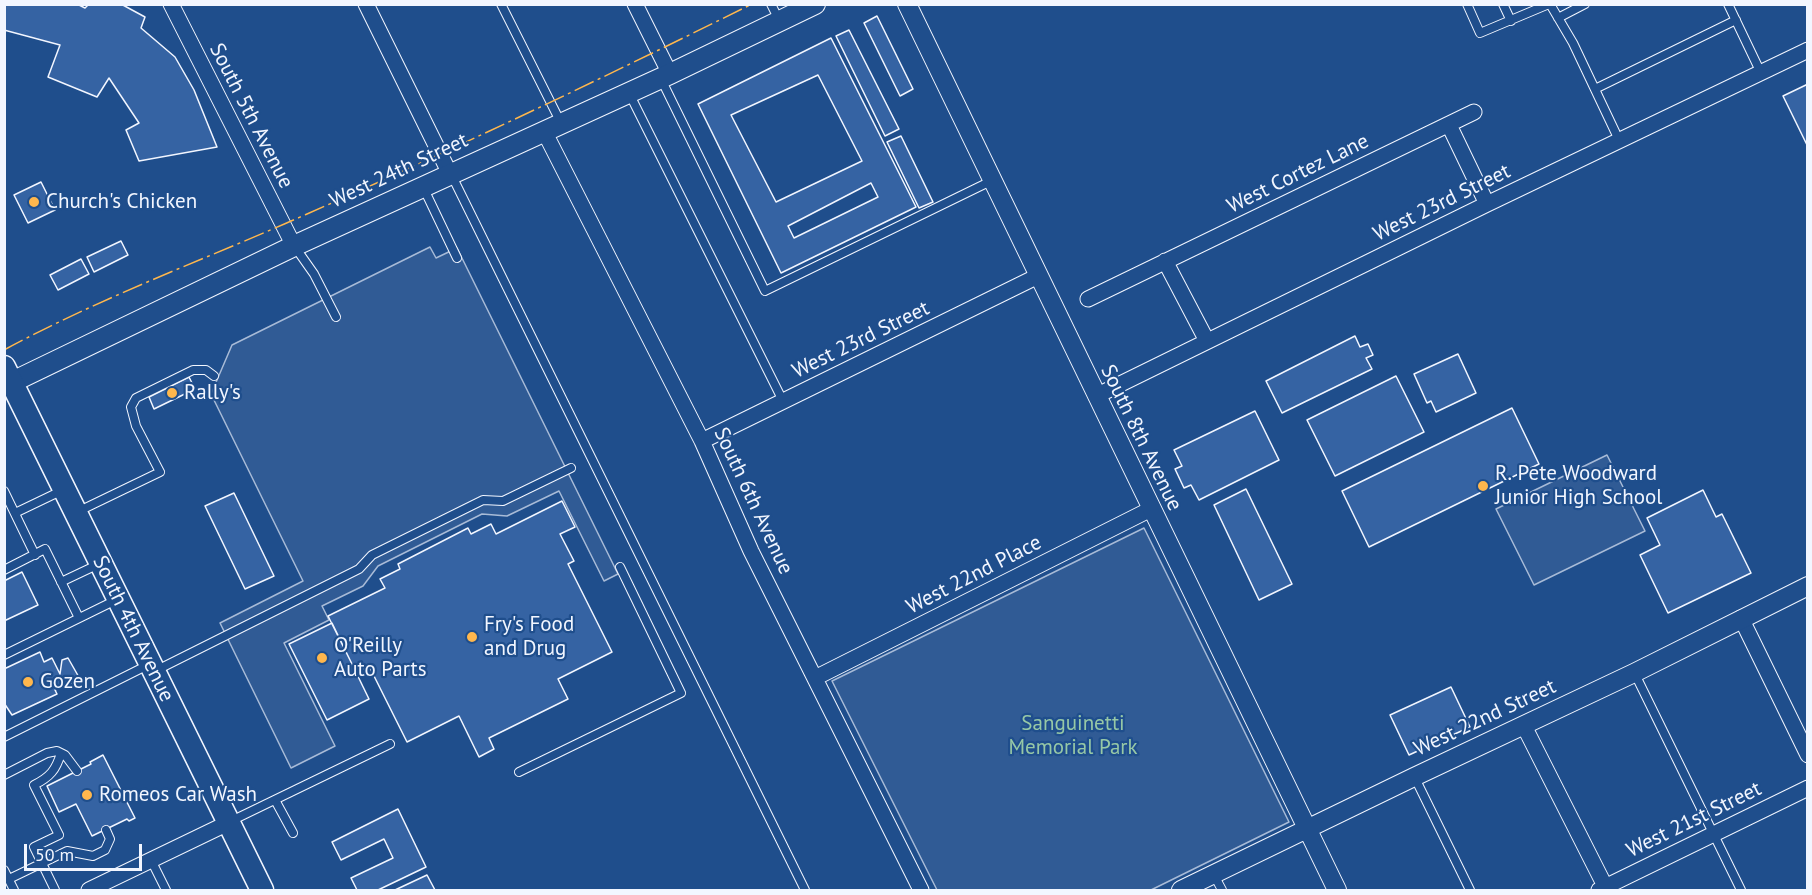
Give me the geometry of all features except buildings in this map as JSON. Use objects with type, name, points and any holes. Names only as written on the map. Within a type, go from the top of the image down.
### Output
[{"type":"main road","name":"West 24th Street","points":[[7,378],[665,76],[775,13],[807,6]]},
{"type":"main road","name":"South 4th Avenue","points":[[7,378],[262,891]]},
{"type":"street","name":"South 5th Avenue","points":[[171,4],[294,246]]},
{"type":"street","points":[[366,4],[450,174]]},
{"type":"street","points":[[635,4],[665,76]]},
{"type":"street","name":"South 8th Avenue","points":[[907,4],[1337,891]]},
{"type":"street","name":"West 23rd Street","points":[[1096,396],[1808,50]]},
{"type":"street","name":"West Cortez Lane","points":[[1088,299],[1474,112]]},
{"type":"street","points":[[1449,124],[1487,204]]},
{"type":"street","name":"South 6th Avenue","points":[[552,127],[702,441],[751,551],[921,891]]},
{"type":"street","points":[[1165,261],[1207,341]]},
{"type":"street","name":"West 23rd Street","points":[[702,441],[1038,276]]},
{"type":"street","name":"West 22nd Place","points":[[815,678],[1151,509]]},
{"type":"street","name":"West 22nd Street","points":[[1182,891],[1218,882],[1306,829],[1634,673],[1808,586]]},
{"type":"street","points":[[1741,618],[1808,755]]},
{"type":"street","points":[[1524,726],[1604,890]]},
{"type":"street","name":"West 21st Street","points":[[1604,890],[1808,788]]},
{"type":"street","points":[[88,891],[228,823]]},
{"type":"lane","points":[[501,4],[552,127]]},
{"type":"lane","points":[[1467,4],[1480,33],[1549,4],[1573,44],[1619,140]]},
{"type":"lane","points":[[1503,4],[1511,21]]},
{"type":"lane","points":[[1558,18],[1585,4]]},
{"type":"lane","points":[[1728,4],[1761,73]]},
{"type":"lane","points":[[1595,89],[1736,20]]},
{"type":"lane","points":[[665,76],[765,291],[991,181]]},
{"type":"lane","points":[[629,92],[783,401]]},
{"type":"lane","points":[[450,174],[806,891]]},
{"type":"lane","points":[[423,187],[457,258]]},
{"type":"lane","points":[[294,246],[314,274],[336,317]]},
{"type":"lane","points":[[75,512],[160,472],[136,426],[131,407],[136,398],[194,370],[206,370],[214,376]]},
{"type":"lane","points":[[4,737],[359,569],[372,555],[483,500],[503,501],[571,468]]},
{"type":"lane","points":[[15,513],[64,489]]},
{"type":"lane","points":[[4,491],[35,555]]},
{"type":"lane","points":[[4,570],[45,549],[79,618]]},
{"type":"lane","points":[[61,582],[100,564]]},
{"type":"lane","points":[[519,772],[681,693],[620,567]]},
{"type":"lane","points":[[4,655],[118,599]]},
{"type":"lane","points":[[1634,673],[1741,891]]},
{"type":"lane","points":[[228,823],[390,744]]},
{"type":"lane","points":[[4,775],[47,753],[57,751],[72,762],[77,771]]},
{"type":"lane","points":[[55,891],[34,847],[59,835],[34,785],[55,771],[61,753]]},
{"type":"lane","points":[[1414,777],[1470,891]]},
{"type":"lane","points":[[275,800],[293,833]]},
{"type":"lane","points":[[9,879],[68,851],[93,856],[105,850],[110,839],[106,830]]},
{"type":"lane","points":[[151,860],[166,891]]},
{"type":"lane","points":[[4,870],[14,891]]},
{"type":"shaded area","points":[[430,247],[436,258],[457,248],[618,574],[604,581],[559,491],[507,516],[482,514],[378,566],[363,586],[322,606],[329,620],[284,643],[335,746],[291,768],[220,623],[303,581],[211,394],[232,345]]},
{"type":"shaded area","points":[[1607,455],[1645,531],[1534,585],[1496,509]]},
{"type":"shaded area","name":"Sanguinetti Memorial Park","points":[[1144,528],[1289,822],[1151,890],[937,890],[832,681]]},
{"type":"power","points":[[4,350],[78,313],[475,138],[752,4]]},
{"type":"place","name":"Church's Chicken","points":[[34,202]]},
{"type":"place","name":"Rally's","points":[[172,393]]},
{"type":"place","name":"R. Pete Woodward Junior High School","points":[[1483,486]]},
{"type":"place","name":"Fry's Food and Drug","points":[[472,637]]},
{"type":"place","name":"O'Reilly Auto Parts","points":[[322,658]]},
{"type":"place","name":"Gozen","points":[[28,682]]},
{"type":"place","name":"Romeos Car Wash","points":[[87,795]]}]
